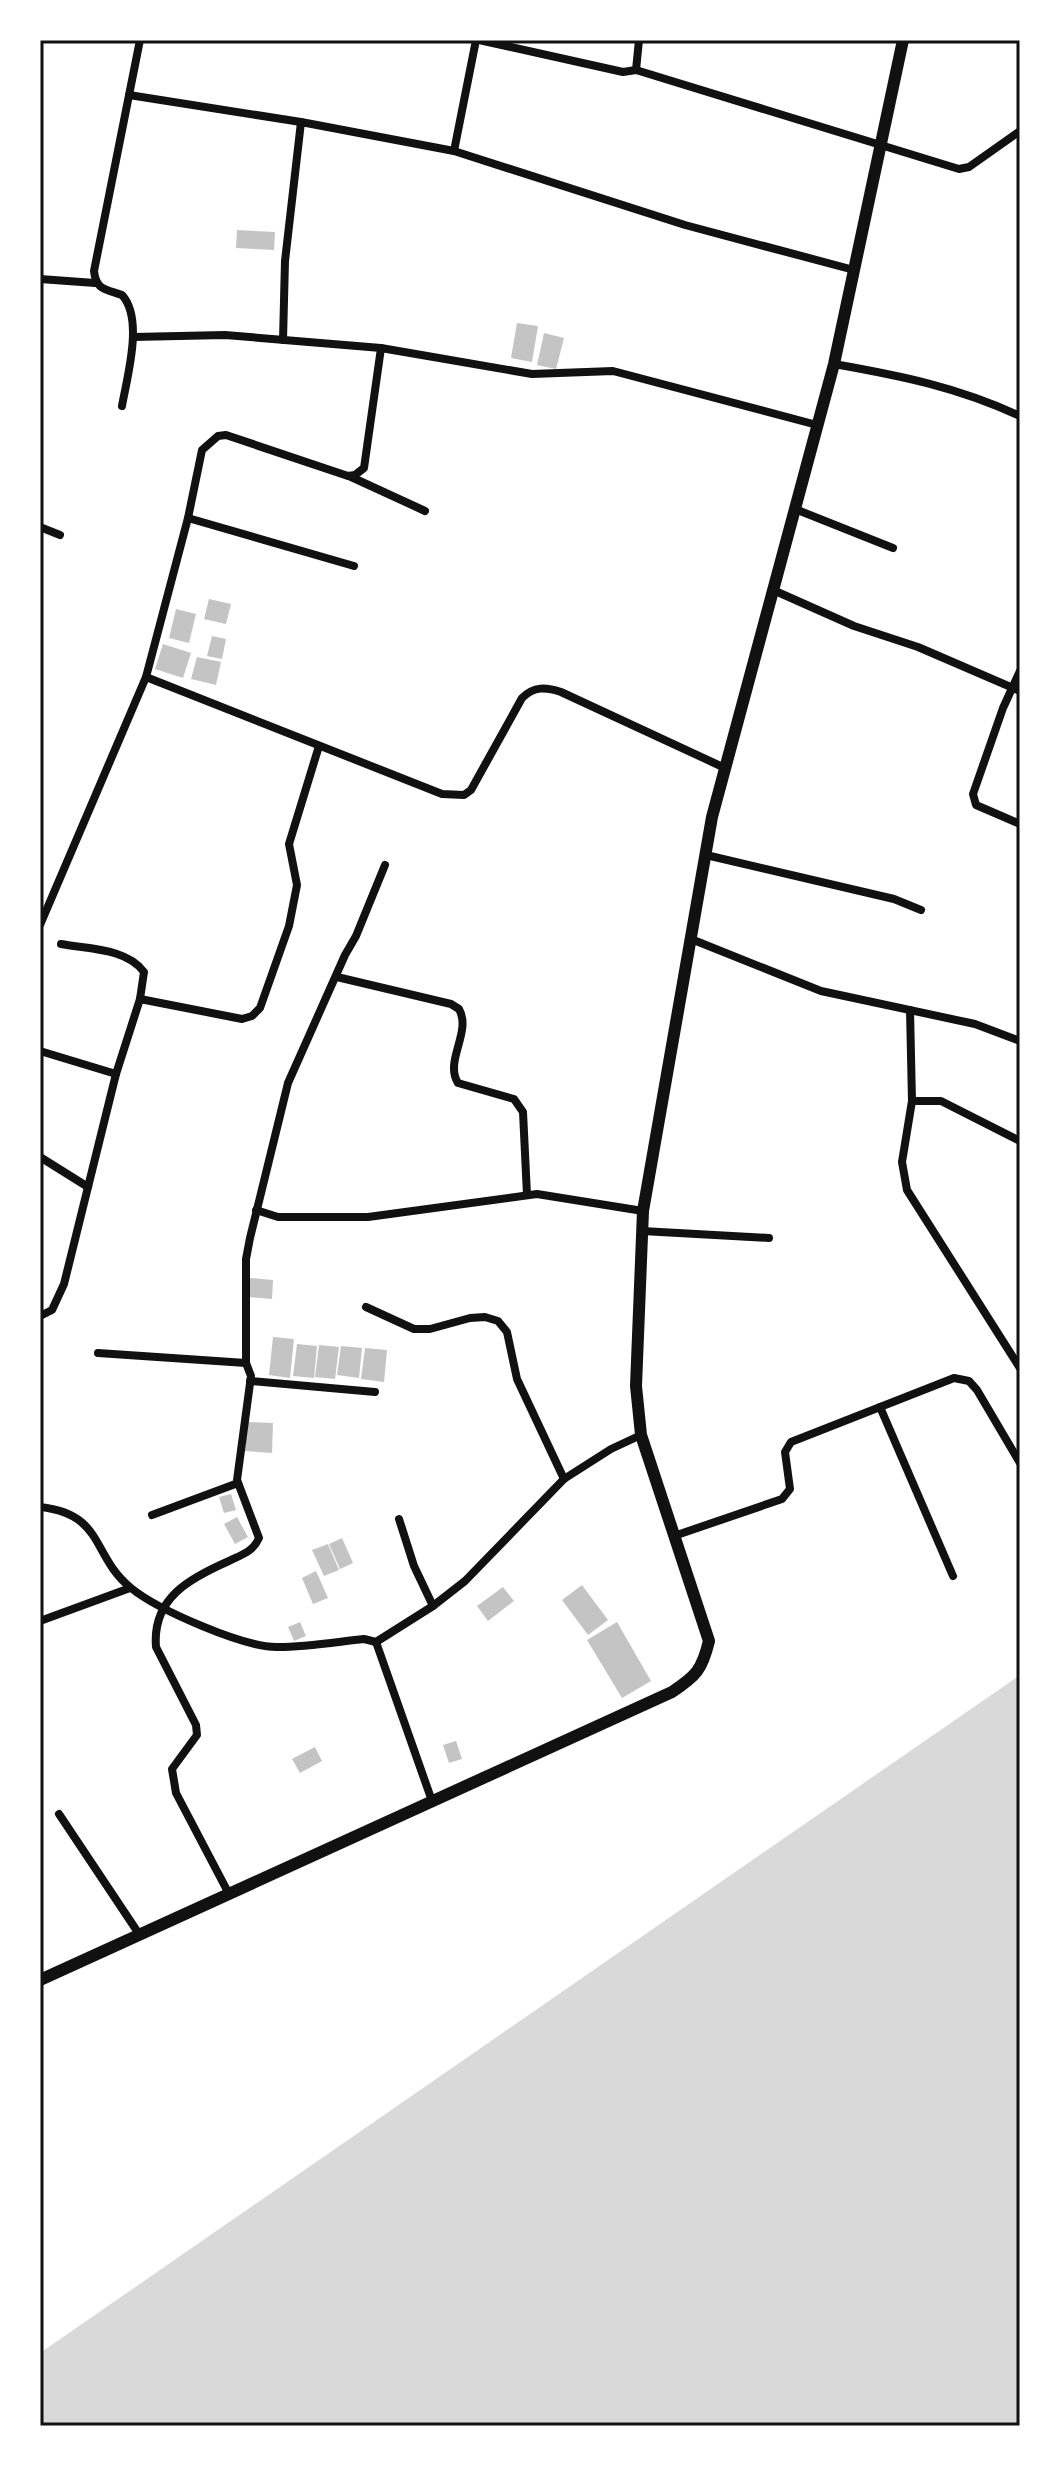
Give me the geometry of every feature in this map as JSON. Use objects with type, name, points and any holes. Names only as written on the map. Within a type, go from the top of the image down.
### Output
[{"type":"street","points":[[95,283],[94,271],[140,40]]},
{"type":"street","points":[[454,151],[478,40],[623,72],[636,70],[959,169],[969,167],[1020,131]]},
{"type":"street","points":[[636,70],[639,40]]},
{"type":"street","points":[[40,1980],[672,1692],[694,1678],[704,1663],[709,1641],[641,1435],[636,1386],[643,1211],[706,855],[725,768],[834,364],[903,40]]},
{"type":"street","points":[[129,95],[301,122],[454,151],[685,225],[854,270]]},
{"type":"street","points":[[283,340],[285,261],[301,122]]},
{"type":"street","points":[[40,279],[95,283],[126,299],[133,337],[122,406]]},
{"type":"street","points":[[133,337],[225,335],[381,348],[532,374],[613,371],[817,425]]},
{"type":"street","points":[[348,476],[364,468],[381,348]]},
{"type":"street","points":[[834,364],[914,379],[977,396],[1020,416]]},
{"type":"street","points":[[40,925],[146,677],[188,518],[202,450],[218,436],[226,435],[348,476],[425,511]]},
{"type":"street","points":[[795,509],[893,548]]},
{"type":"street","points":[[188,518],[354,566]]},
{"type":"street","points":[[40,527],[60,535]]},
{"type":"street","points":[[773,590],[854,626],[918,647],[1016,689]]},
{"type":"street","points":[[1020,671],[1016,689],[980,768],[973,794],[976,805],[1020,824]]},
{"type":"street","points":[[146,677],[442,794],[464,795],[477,783],[522,698],[535,688],[548,688],[725,768]]},
{"type":"street","points":[[140,999],[242,1019],[252,1016],[260,1008],[289,926],[297,885],[289,844],[319,746]]},
{"type":"street","points":[[706,855],[894,899],[921,910]]},
{"type":"street","points":[[229,1894],[176,1793],[172,1769],[197,1735],[196,1725],[156,1647],[155,1636],[162,1608],[181,1587],[202,1572],[247,1553],[259,1538],[238,1483],[250,1381],[246,1363],[246,1259],[288,1083],[385,865]]},
{"type":"street","points":[[691,939],[821,991],[975,1024],[1020,1041]]},
{"type":"street","points":[[40,1316],[52,1310],[64,1284],[116,1074],[140,999],[144,972],[134,961],[122,955],[61,944]]},
{"type":"street","points":[[337,977],[451,1004],[459,1009],[463,1024],[453,1074],[458,1083],[514,1099],[519,1104],[523,1112],[527,1195]]},
{"type":"street","points":[[910,1010],[912,1101],[902,1162],[907,1190],[1020,1368]]},
{"type":"street","points":[[40,1051],[116,1074]]},
{"type":"street","points":[[912,1101],[941,1101],[1020,1141]]},
{"type":"street","points":[[40,1157],[88,1187]]},
{"type":"street","points":[[256,1210],[278,1217],[368,1217],[537,1194],[643,1211]]},
{"type":"street","points":[[642,1231],[769,1238]]},
{"type":"street","points":[[366,1307],[414,1329],[430,1329],[470,1318],[485,1317],[498,1321],[507,1332],[517,1379],[564,1479]]},
{"type":"street","points":[[98,1353],[246,1363]]},
{"type":"street","points":[[674,1536],[782,1499],[790,1489],[785,1452],[791,1442],[954,1378],[969,1381],[1020,1463]]},
{"type":"street","points":[[250,1381],[375,1392]]},
{"type":"street","points":[[880,1407],[953,1576]]},
{"type":"street","points":[[40,1507],[66,1511],[81,1520],[130,1588],[162,1608],[254,1644],[277,1647],[364,1639],[376,1642],[433,1606],[465,1581],[564,1479],[611,1449],[641,1435]]},
{"type":"street","points":[[152,1515],[238,1483]]},
{"type":"street","points":[[399,1519],[414,1566],[433,1606]]},
{"type":"street","points":[[40,1621],[130,1588]]},
{"type":"street","points":[[376,1642],[432,1801]]},
{"type":"street","points":[[59,1814],[139,1934]]},
{"type":"shaded area","points":[[1020,1675],[1020,2426],[40,2426],[40,2353]]},
{"type":"building","points":[[237,230],[275,232],[274,250],[236,248]]},
{"type":"building","points":[[517,323],[538,326],[532,362],[511,358]]},
{"type":"building","points":[[544,333],[564,338],[556,369],[537,365]]},
{"type":"building","points":[[209,599],[231,604],[226,624],[204,619]]},
{"type":"building","points":[[176,609],[196,614],[189,643],[169,638]]},
{"type":"building","points":[[212,636],[226,639],[222,659],[207,656]]},
{"type":"building","points":[[163,644],[191,653],[183,678],[155,669]]},
{"type":"building","points":[[197,657],[221,662],[216,685],[191,679]]},
{"type":"building","points":[[250,1278],[273,1280],[272,1299],[248,1297]]},
{"type":"building","points":[[273,1337],[294,1339],[290,1378],[269,1375]]},
{"type":"building","points":[[297,1344],[317,1346],[314,1378],[293,1376]]},
{"type":"building","points":[[319,1345],[339,1347],[335,1379],[315,1377]]},
{"type":"building","points":[[341,1346],[362,1348],[359,1378],[337,1375]]},
{"type":"building","points":[[365,1348],[387,1350],[384,1382],[361,1379]]},
{"type":"building","points":[[247,1422],[273,1423],[272,1453],[245,1451]]},
{"type":"building","points":[[231,1494],[236,1510],[224,1513],[219,1497]]},
{"type":"building","points":[[237,1517],[248,1537],[235,1544],[224,1524]]},
{"type":"building","points":[[342,1538],[353,1563],[340,1569],[329,1544]]},
{"type":"building","points":[[328,1544],[339,1570],[324,1576],[312,1550]]},
{"type":"building","points":[[316,1571],[328,1598],[313,1604],[302,1578]]},
{"type":"building","points":[[582,1585],[608,1620],[588,1635],[562,1600]]},
{"type":"building","points":[[503,1587],[514,1601],[488,1621],[477,1606]]},
{"type":"building","points":[[300,1622],[306,1636],[294,1641],[288,1627]]},
{"type":"building","points":[[617,1622],[651,1681],[622,1698],[587,1640]]},
{"type":"building","points":[[456,1741],[462,1759],[449,1763],[443,1745]]},
{"type":"building","points":[[315,1747],[322,1761],[300,1773],[292,1759]]}]
